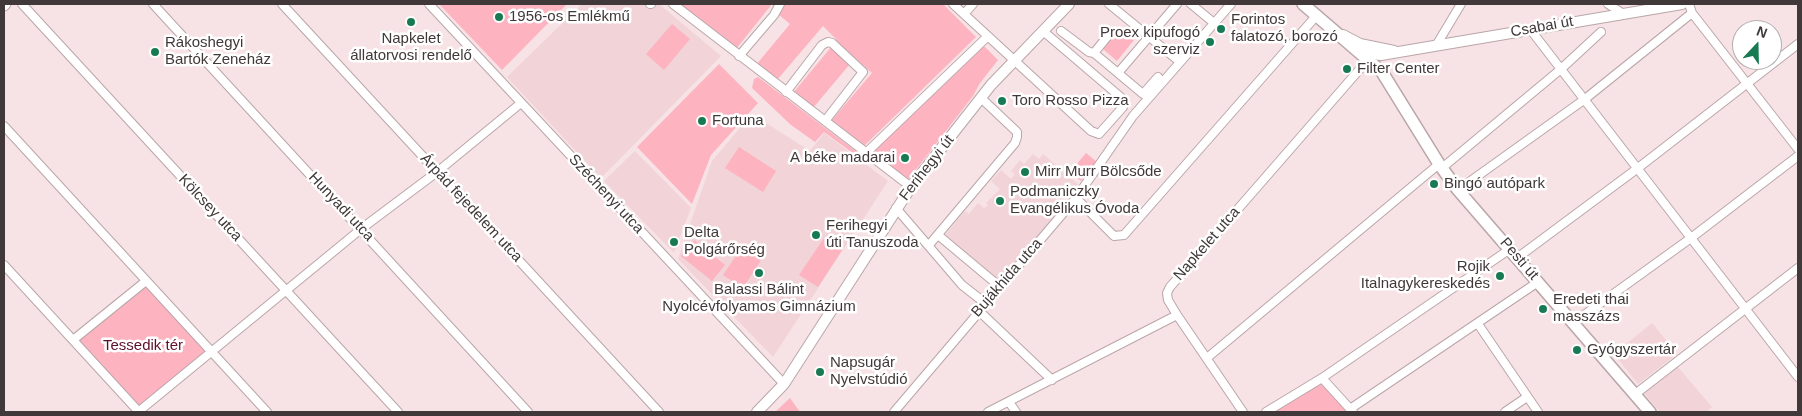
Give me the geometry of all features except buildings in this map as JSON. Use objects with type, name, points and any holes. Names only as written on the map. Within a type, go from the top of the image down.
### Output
[{"type":"main road","name":"Ferihegyi út","points":[[757,412],[784,384],[911,187],[981,98],[1013,61],[1069,4]]},
{"type":"main road","name":"Pesti út","points":[[1303,4],[1313,19],[1337,32],[1371,59],[1398,98],[1440,166],[1458,190],[1650,412]]},
{"type":"main road","name":"Csabai út","points":[[1371,59],[1437,44],[1682,4]]},
{"type":"main road","name":"Csabai út","points":[[1337,32],[1360,44],[1402,52]]},
{"type":"street","name":"Kölcsey utca","points":[[22,4],[398,412]]},
{"type":"street","name":"Hunyadi utca","points":[[153,4],[528,412]]},
{"type":"street","name":"Árpád fejedelem utca","points":[[282,4],[659,412]]},
{"type":"street","name":"Széchenyi utca","points":[[429,4],[784,384]]},
{"type":"street","points":[[673,4],[911,187]]},
{"type":"street","points":[[739,56],[774,15],[780,4]]},
{"type":"street","points":[[953,4],[1091,131],[1097,134],[1102,132],[1123,107],[1124,100],[1043,31]]},
{"type":"street","points":[[964,14],[973,4]]},
{"type":"street","points":[[1109,4],[1180,62]]},
{"type":"street","points":[[1118,73],[1177,4]]},
{"type":"street","points":[[1191,4],[1214,23]]},
{"type":"street","name":"Bujákhida utca","points":[[894,412],[999,286],[1076,198],[1134,116],[1231,4]]},
{"type":"street","points":[[1437,44],[1461,4]]},
{"type":"street","points":[[1608,4],[1622,13]]},
{"type":"street","points":[[1689,4],[1692,13],[1798,149]]},
{"type":"street","points":[[1458,190],[1585,99],[1692,13]]},
{"type":"street","points":[[1076,198],[1114,236],[1124,235],[1313,19]]},
{"type":"street","points":[[1530,29],[1798,377]]},
{"type":"street","points":[[1061,30],[1089,52],[1094,53],[1143,94],[1158,77]]},
{"type":"street","points":[[1207,358],[1440,166],[1562,69],[1601,32]]},
{"type":"street","points":[[867,152],[987,37]]},
{"type":"street","points":[[1094,53],[1107,37]]},
{"type":"street","points":[[786,92],[822,45],[832,43],[863,72],[825,121]]},
{"type":"street","points":[[1266,412],[1514,254],[1638,168],[1798,44]]},
{"type":"street","name":"Napkelet utca","points":[[1243,412],[1168,300],[1170,287],[1371,59]]},
{"type":"street","points":[[929,245],[1015,143],[1016,132],[981,98]]},
{"type":"street","points":[[4,265],[138,412],[360,229],[437,172],[521,103]]},
{"type":"street","points":[[4,126],[268,412]]},
{"type":"street","points":[[1572,323],[1691,238],[1798,156]]},
{"type":"street","points":[[896,208],[962,285],[985,303]]},
{"type":"street","points":[[938,235],[999,286]]},
{"type":"street","points":[[1634,395],[1798,268]]},
{"type":"street","points":[[73,340],[146,281]]},
{"type":"street","points":[[1322,378],[1351,411],[1538,282]]},
{"type":"street","points":[[979,310],[1052,380]]},
{"type":"street","points":[[988,412],[1177,315]]},
{"type":"street","points":[[1478,324],[1538,412]]},
{"type":"street","points":[[1505,412],[1527,397]]},
{"type":"street","points":[[1009,402],[1016,412]]},
{"type":"shaded area","points":[[582,4],[659,4],[721,56],[601,178],[507,77]]},
{"type":"shaded area","name":"Balassi Bálint Nyolcévfolyamos Gimnázium","points":[[752,114],[810,151],[824,133],[888,181],[773,357],[678,259],[712,161]]},
{"type":"shaded area","points":[[635,151],[691,208],[674,253],[604,181]]},
{"type":"shaded area","points":[[1033,154],[1039,159],[1043,154],[1080,186],[999,282],[945,235],[965,211],[969,214],[978,203],[984,208],[988,205],[986,203],[1000,189],[991,181],[1001,170],[1011,179],[1015,174],[1011,171],[1020,160],[1024,164]]},
{"type":"shaded area","points":[[1652,323],[1677,354],[1638,384],[1614,354]]},
{"type":"shaded area","points":[[1677,366],[1712,407],[1706,412],[1660,412],[1644,393]]},
{"type":"green space","points":[[439,4],[567,4],[502,70]]},
{"type":"green space","points":[[679,4],[772,4],[736,49]]},
{"type":"green space","points":[[784,4],[943,4],[976,37],[864,146],[831,121],[872,73],[855,58],[813,108],[793,93],[837,40],[823,26],[777,80],[756,65],[790,24],[778,14]]},
{"type":"green space","points":[[672,24],[690,39],[664,70],[646,54]]},
{"type":"green space","points":[[1120,28],[1134,40],[1117,61],[1103,49]]},
{"type":"green space","points":[[983,45],[998,60],[980,83],[973,96],[908,180],[872,153],[873,150]]},
{"type":"green space","name":"Fortuna","points":[[719,64],[758,103],[711,155],[692,204],[637,147]]},
{"type":"green space","points":[[758,77],[870,162],[869,165],[824,132],[815,142],[791,125],[752,88],[754,79]]},
{"type":"green space","points":[[739,147],[776,171],[763,192],[725,168]]},
{"type":"green space","points":[[1086,153],[1097,162],[1081,181],[1070,172]]},
{"type":"green space","points":[[824,238],[842,250],[818,287],[799,275]]},
{"type":"green space","points":[[694,240],[725,265],[712,281],[681,256]]},
{"type":"green space","points":[[742,247],[761,260],[743,288],[723,275]]},
{"type":"green space","name":"Tessedik tér","points":[[146,281],[212,352],[139,412],[73,340]]},
{"type":"green space","points":[[1322,383],[1347,412],[1273,412]]},
{"type":"green space","points":[[790,398],[800,412],[775,412]]},
{"type":"place","name":"1956-os Emlékmű","points":[[499,17]]},
{"type":"place","name":"Napkelet állatorvosi rendelő","points":[[411,22]]},
{"type":"place","name":"Forintos falatozó, borozó","points":[[1221,29]]},
{"type":"place","name":"Proex kipufogó szerviz","points":[[1210,42]]},
{"type":"place","name":"Rákoshegyi Bartók Zeneház","points":[[155,52]]},
{"type":"place","name":"Filter Center","points":[[1347,69]]},
{"type":"place","name":"Toro Rosso Pizza","points":[[1002,101]]},
{"type":"place","name":"Fortuna","points":[[702,121]]},
{"type":"place","name":"A béke madarai","points":[[905,158]]},
{"type":"place","name":"Mirr Murr Bölcsőde","points":[[1025,172]]},
{"type":"place","name":"Bingó autópark","points":[[1434,184]]},
{"type":"place","name":"Podmaniczky Evangélikus Óvoda","points":[[1000,201]]},
{"type":"place","name":"Ferihegyi úti Tanuszoda","points":[[816,235]]},
{"type":"place","name":"Delta Polgárőrség","points":[[674,242]]},
{"type":"place","name":"Balassi Bálint Nyolcévfolyamos Gimnázium","points":[[759,273]]},
{"type":"place","name":"Rojik Italnagykereskedés","points":[[1500,276]]},
{"type":"place","name":"Eredeti thai masszázs","points":[[1543,309]]},
{"type":"place","name":"Gyógyszertár","points":[[1577,350]]},
{"type":"place","name":"Napsugár Nyelvstúdió","points":[[820,372]]}]
